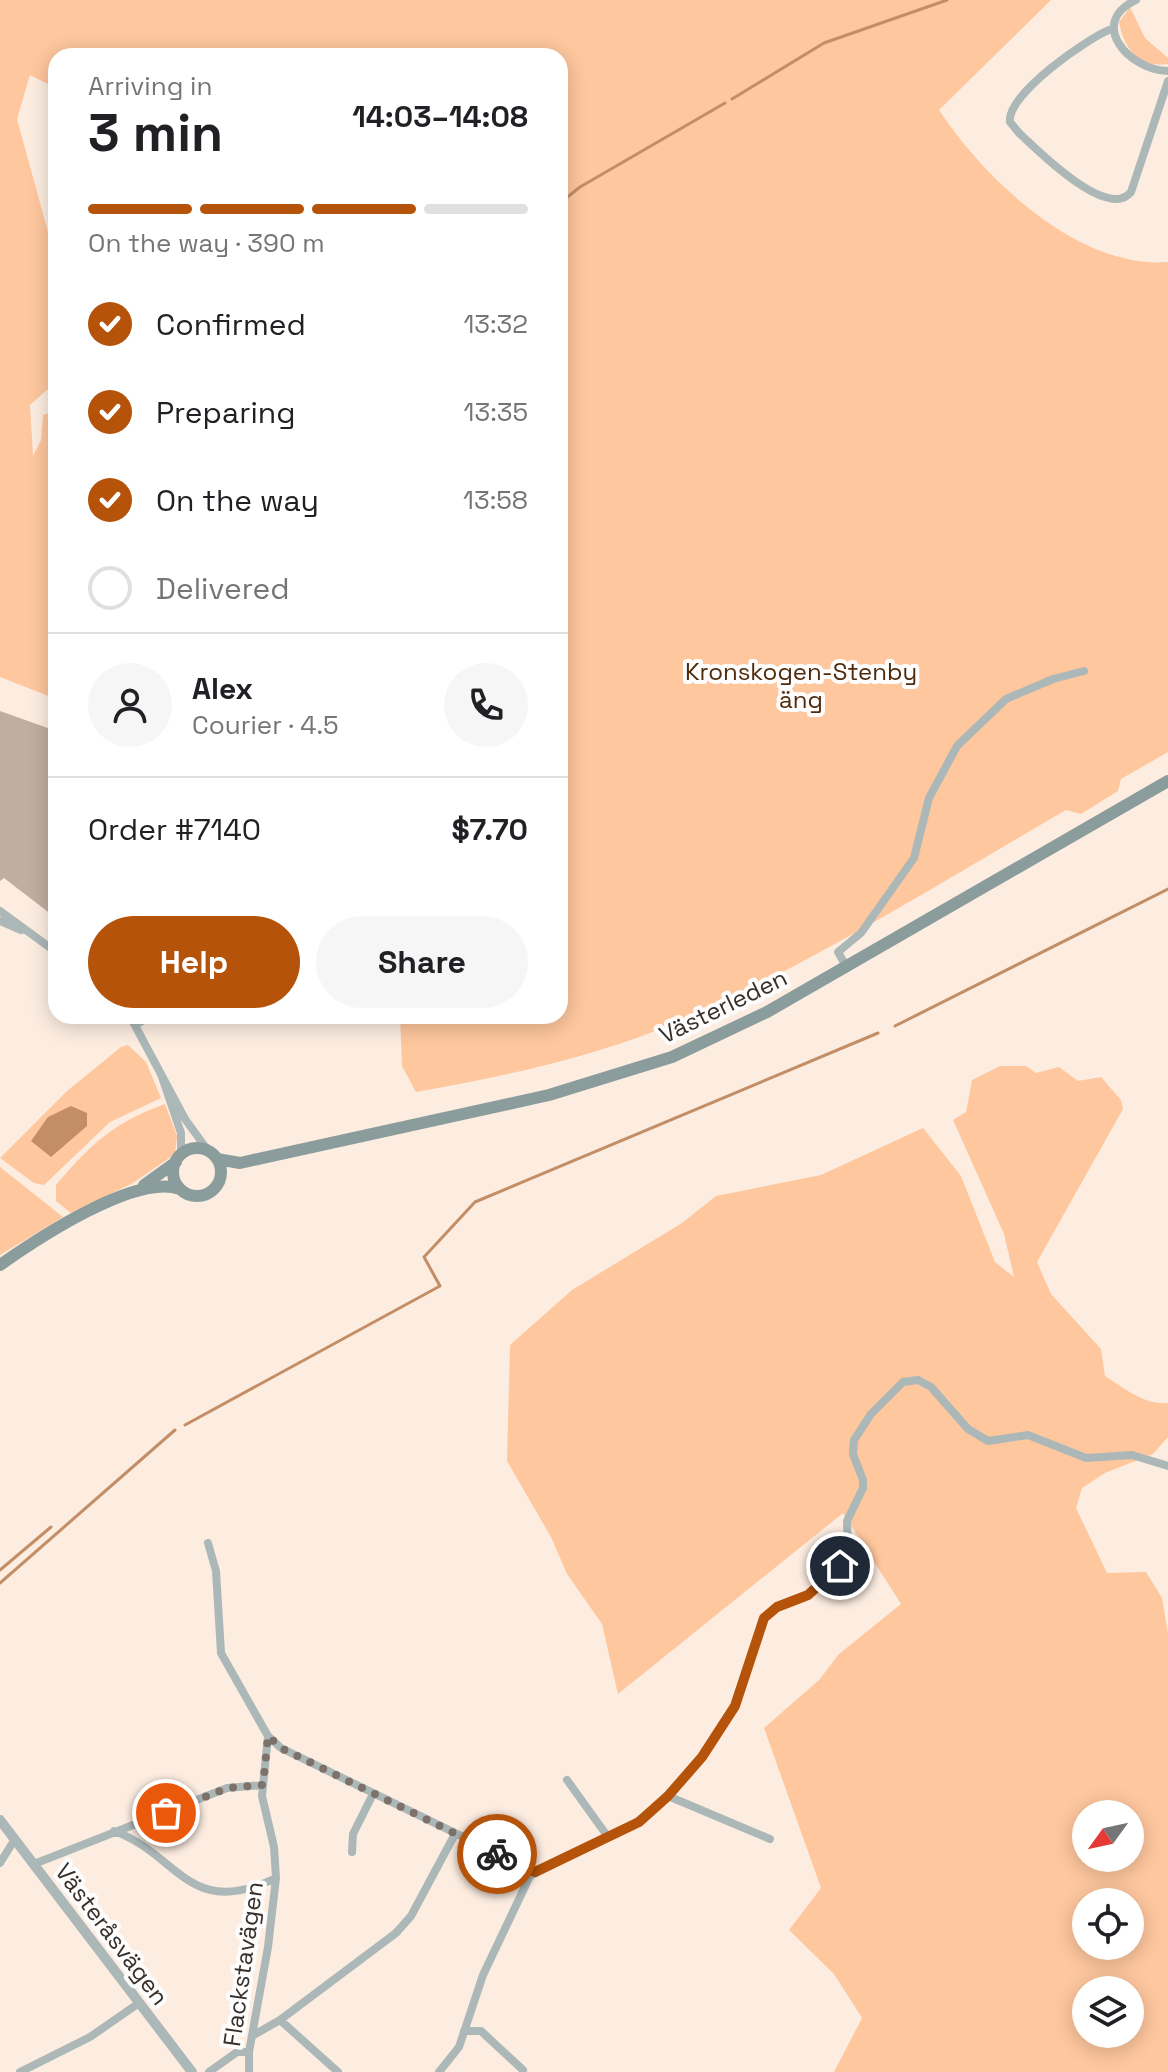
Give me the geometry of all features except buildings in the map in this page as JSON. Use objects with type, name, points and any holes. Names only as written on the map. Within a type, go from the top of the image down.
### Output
[{"type":"main road","name":"Västerleden","points":[[213,1156],[234,1163],[253,1160],[614,1077],[733,1030],[847,968],[1168,781]]},
{"type":"main road","points":[[0,1265],[81,1216],[134,1192],[159,1185],[201,1196],[219,1183],[221,1171],[213,1156],[195,1149],[134,1192]]},
{"type":"main road","points":[[179,1159],[174,1178],[180,1189]]},
{"type":"main road","name":"Västerleden","points":[[219,1183],[253,1160]]},
{"type":"street","points":[[1136,0],[1118,13],[1114,28],[1119,44],[1134,61],[1168,71]]},
{"type":"street","points":[[1114,28],[1080,44],[1013,105],[1010,122],[1019,133],[1089,190],[1111,201],[1120,201],[1131,192],[1168,81]]},
{"type":"street","points":[[847,968],[838,952],[861,933],[914,858],[929,798],[957,746],[1006,699],[1043,682],[1084,671]]},
{"type":"street","points":[[0,911],[48,947]]},
{"type":"street","points":[[0,921],[23,931]]},
{"type":"street","points":[[136,1025],[162,1077],[181,1133],[179,1159]]},
{"type":"street","points":[[162,1077],[170,1084],[197,1138],[213,1156]]},
{"type":"street","points":[[439,2072],[455,2054],[483,1975],[535,1872],[639,1822],[668,1796],[702,1757],[735,1706],[764,1618],[777,1607],[815,1590],[844,1559],[848,1550],[847,1521],[863,1488],[853,1454],[856,1434],[871,1414],[910,1379],[931,1387],[968,1429],[988,1441],[1028,1435],[1086,1458],[1132,1455],[1168,1466]]},
{"type":"street","points":[[208,1543],[216,1571],[221,1653],[268,1736],[281,1748],[535,1872]]},
{"type":"street","name":"Flackstavägen","points":[[249,2072],[249,2052],[276,1878],[274,1847],[262,1805],[268,1736]]},
{"type":"street","points":[[567,1780],[608,1837]]},
{"type":"street","points":[[34,1864],[227,1788],[263,1785]]},
{"type":"street","points":[[352,1852],[353,1834],[373,1794]]},
{"type":"street","points":[[668,1796],[770,1839]]},
{"type":"street","name":"Västeråsvägen","points":[[0,1820],[192,2072]]},
{"type":"street","points":[[114,1831],[200,1887],[246,1892],[276,1878]]},
{"type":"street","points":[[252,2036],[280,2020],[396,1933],[411,1916],[455,1834]]},
{"type":"street","points":[[0,1863],[15,1839]]},
{"type":"street","points":[[20,2072],[90,2037],[139,2003]]},
{"type":"street","points":[[280,2020],[338,2072]]},
{"type":"street","points":[[464,2031],[481,2031],[523,2070]]},
{"type":"street","points":[[209,2072],[237,2052],[249,2052]]},
{"type":"green space","name":"Kronskogen-Stenby äng","points":[[0,0],[1051,0],[939,110],[982,164],[1037,215],[1101,251],[1134,260],[1168,262],[1168,752],[1121,779],[1118,791],[1081,814],[1066,810],[828,948],[680,1021],[616,1045],[550,1064],[416,1092],[402,1066],[400,1024],[568,1024],[568,48],[48,48],[48,84],[30,75],[17,119],[48,232],[48,389],[30,405],[33,456],[41,440],[43,415],[48,413],[48,696],[0,677]]},
{"type":"green space","points":[[1130,7],[1145,38],[1168,58],[1168,64],[1141,60],[1129,48],[1119,22]]},
{"type":"green space","points":[[128,1045],[146,1062],[161,1098],[110,1122],[44,1185],[34,1183],[0,1158],[67,1091],[121,1047]]},
{"type":"green space","points":[[1000,1066],[1026,1066],[1036,1073],[1059,1067],[1078,1081],[1101,1077],[1121,1100],[1123,1109],[1037,1262],[1051,1294],[1101,1349],[1105,1376],[1143,1398],[1168,1403],[1168,1437],[1153,1454],[1105,1473],[1082,1488],[1076,1508],[1107,1573],[1146,1572],[1162,1598],[1168,1634],[1168,2072],[834,2072],[862,2018],[834,1974],[789,1930],[821,1888],[764,1728],[819,1680],[839,1654],[901,1604],[843,1513],[618,1694],[602,1624],[567,1574],[551,1537],[507,1461],[510,1345],[572,1290],[682,1223],[716,1196],[821,1175],[923,1128],[961,1176],[995,1262],[1014,1277],[1004,1234],[953,1120],[966,1112],[972,1080]]},
{"type":"green space","points":[[165,1104],[177,1136],[175,1154],[133,1183],[71,1213],[56,1201],[56,1185],[92,1146],[131,1118]]},
{"type":"green space","points":[[0,1167],[63,1217],[0,1255]]},
{"type":"shaded area","points":[[71,1106],[87,1113],[87,1126],[51,1157],[31,1141],[48,1117]]},
{"type":"waterway","points":[[732,99],[824,43],[947,0]]},
{"type":"waterway","points":[[568,197],[725,103]]},
{"type":"waterway","points":[[895,1026],[1168,889]]},
{"type":"waterway","points":[[185,1425],[440,1286],[424,1257],[475,1202],[878,1033]]},
{"type":"waterway","points":[[0,1583],[175,1430]]},
{"type":"waterway","points":[[0,1570],[51,1527]]},
{"type":"way so far","points":[[166,1813],[227,1788],[263,1785],[268,1736],[281,1748],[497,1854]]},
{"type":"route","points":[[497,1854],[535,1872],[639,1822],[693,1770],[719,1734],[743,1688],[764,1618],[771,1610],[808,1595],[840,1566]]}]
